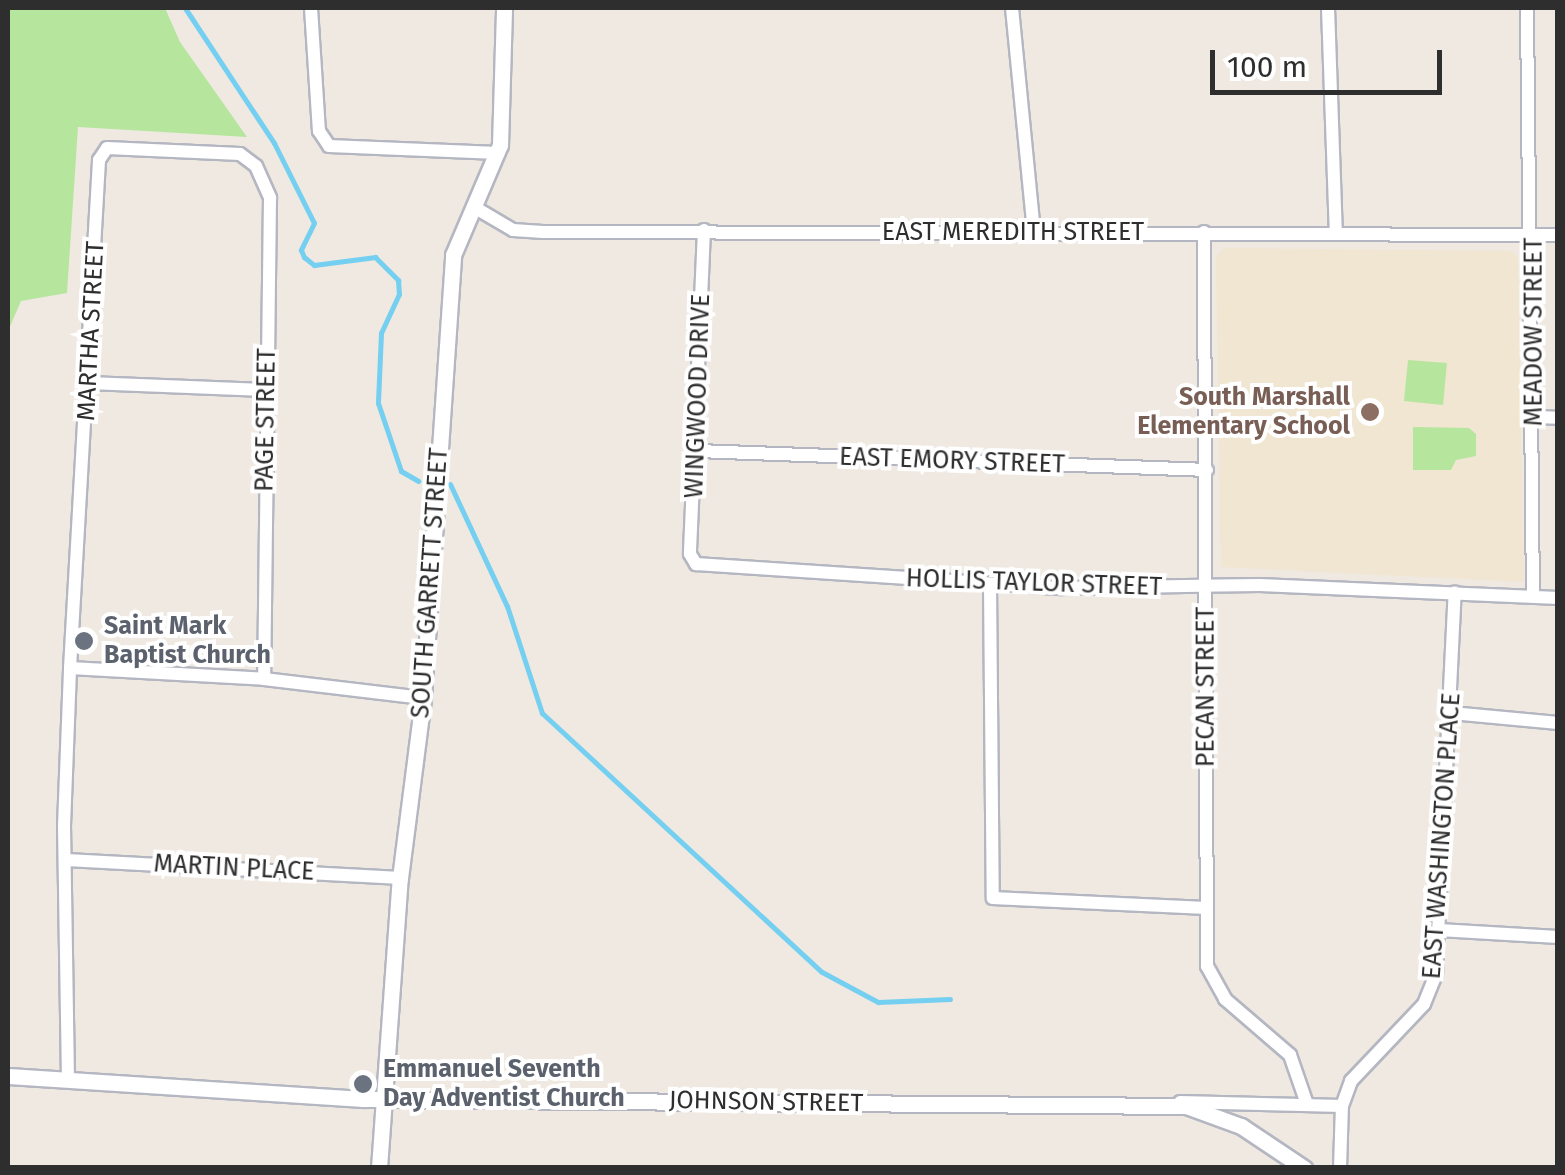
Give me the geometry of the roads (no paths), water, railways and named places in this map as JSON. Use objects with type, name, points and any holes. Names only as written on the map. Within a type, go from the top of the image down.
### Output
[{"type":"street","points":[[311,8],[320,131],[329,146],[498,153]]},
{"type":"street","name":"SOUTH GARRETT STREET","points":[[379,1168],[400,878],[424,698],[452,270],[456,240],[498,153],[504,8]]},
{"type":"street","points":[[1012,8],[1034,232]]},
{"type":"street","points":[[1328,8],[1336,234]]},
{"type":"street","name":"MEADOW STREET","points":[[1528,8],[1534,235],[1533,596]]},
{"type":"street","name":"MARTHA STREET","points":[[68,1080],[70,668],[102,154],[112,146],[231,152],[256,166]]},
{"type":"street","name":"PAGE STREET","points":[[256,166],[272,210],[265,390],[264,678]]},
{"type":"street","name":"EAST MEREDITH STREET","points":[[474,207],[527,232],[1558,235]]},
{"type":"street","name":"WINGWOOD DRIVE","points":[[692,561],[704,230]]},
{"type":"street","name":"PECAN STREET","points":[[1204,232],[1207,966],[1215,985],[1290,1055],[1307,1104]]},
{"type":"street","points":[[88,383],[265,390]]},
{"type":"street","points":[[1534,417],[1558,418]]},
{"type":"street","name":"EAST EMORY STREET","points":[[697,451],[1207,470]]},
{"type":"street","name":"HOLLIS TAYLOR STREET","points":[[692,561],[990,584],[1455,592],[1558,598]]},
{"type":"street","points":[[990,584],[994,898],[1206,908]]},
{"type":"street","name":"EAST WASHINGTON PLACE","points":[[1342,1106],[1358,1071],[1429,998],[1439,930],[1455,592]]},
{"type":"street","points":[[70,668],[264,678],[424,698]]},
{"type":"street","points":[[1452,713],[1558,723]]},
{"type":"street","name":"MARTIN PLACE","points":[[68,860],[400,878]]},
{"type":"street","points":[[1439,930],[1558,937]]},
{"type":"street","name":"JOHNSON STREET","points":[[8,1076],[383,1098],[1342,1106]]},
{"type":"street","name":"JOHNSON STREET","points":[[1165,1105],[1219,1116],[1304,1168]]},
{"type":"street","points":[[1340,1168],[1342,1106]]},
{"type":"waterway","points":[[185,8],[274,143],[314,223],[301,250],[304,257],[314,265],[375,257],[398,280],[399,294],[381,333],[378,403],[401,471],[418,481]]},
{"type":"waterway","points":[[450,484],[507,606],[542,713],[822,972],[878,1002],[950,999]]},
{"type":"place","name":"South Marshall Elementary School","points":[[1370,412]]},
{"type":"place","name":"Saint Mark Baptist Church","points":[[84,641]]},
{"type":"place","name":"Emmanuel Seventh Day Adventist Church","points":[[363,1084]]}]
